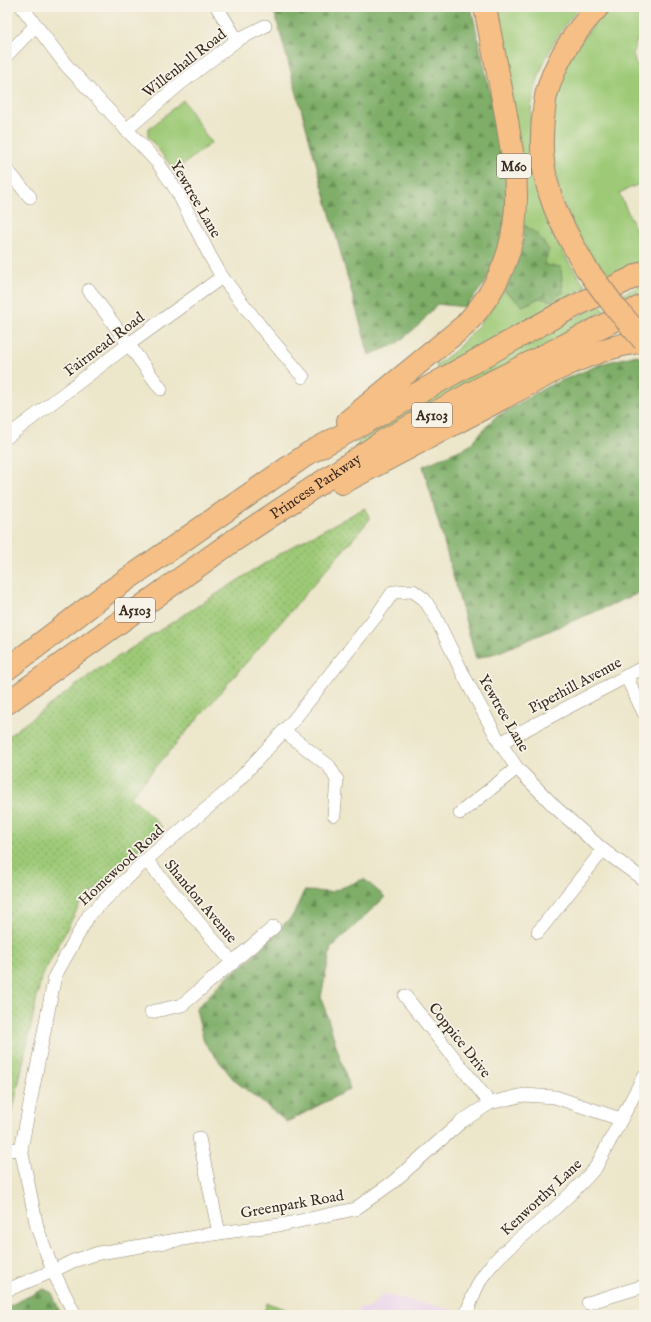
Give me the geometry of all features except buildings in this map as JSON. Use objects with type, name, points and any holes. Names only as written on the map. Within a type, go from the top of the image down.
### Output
[{"type":"highway","name":"M60","points":[[598,7],[574,34],[563,53],[546,93],[541,149],[545,175],[551,198],[565,232],[586,268],[615,307],[644,341]]},
{"type":"highway","name":"M60","points":[[308,453],[453,336],[474,315],[492,290],[506,261],[511,245],[516,213],[514,165],[485,8]]},
{"type":"highway","name":"Princess Parkway","points":[[7,669],[106,594],[308,453],[563,312],[644,272]]},
{"type":"highway","name":"Princess Parkway","points":[[7,703],[230,543],[385,440],[488,384],[644,304]]},
{"type":"highway","points":[[230,543],[554,370],[582,357],[602,350],[644,341]]},
{"type":"highway","points":[[7,665],[30,652]]},
{"type":"highway","points":[[7,711],[40,679]]},
{"type":"street","points":[[217,7],[237,40]]},
{"type":"street","name":"Yewtree Lane","points":[[25,8],[66,65],[158,163],[177,191],[222,277],[265,332],[303,377]]},
{"type":"street","points":[[7,55],[36,25]]},
{"type":"street","name":"Willenhall Road","points":[[126,130],[237,40],[265,26]]},
{"type":"street","points":[[7,170],[30,197]]},
{"type":"street","name":"Fairmead Road","points":[[7,437],[129,344],[222,277]]},
{"type":"street","points":[[90,290],[161,389]]},
{"type":"street","name":"Yewtree Lane","points":[[377,615],[393,592],[413,591],[424,599],[435,616],[466,680],[500,743],[517,768],[555,807],[603,850],[644,880]]},
{"type":"street","name":"Homewood Road","points":[[74,1315],[53,1271],[36,1227],[21,1149],[55,976],[89,915],[146,860],[232,787],[284,731],[377,615]]},
{"type":"street","name":"Piperhill Avenue","points":[[500,743],[644,667]]},
{"type":"street","points":[[626,676],[644,713]]},
{"type":"street","points":[[284,731],[329,766],[337,780],[334,815]]},
{"type":"street","points":[[460,813],[517,768]]},
{"type":"street","points":[[538,932],[603,850]]},
{"type":"street","name":"Shandon Avenue","points":[[146,860],[233,963]]},
{"type":"street","name":"Shandon Avenue","points":[[151,1012],[182,1005],[274,927]]},
{"type":"street","name":"Coppice Drive","points":[[405,996],[490,1103]]},
{"type":"street","name":"Kenworthy Lane","points":[[466,1315],[475,1290],[484,1275],[496,1260],[561,1203],[596,1167],[620,1119],[643,1082]]},
{"type":"street","name":"Greenpark Road","points":[[7,1290],[73,1261],[100,1253],[219,1233],[286,1224],[355,1209],[393,1182],[461,1122],[490,1103],[524,1095],[555,1097],[620,1119]]},
{"type":"street","points":[[198,1138],[219,1233]]},
{"type":"street","points":[[7,1150],[21,1149]]},
{"type":"street","points":[[588,1303],[644,1286]]},
{"type":"shaded area","points":[[383,1294],[457,1311],[456,1315],[357,1315],[360,1307],[369,1309]]},
{"type":"green space","points":[[273,7],[471,7],[510,181],[505,223],[496,260],[485,283],[466,307],[437,304],[419,325],[396,344],[369,355]]},
{"type":"green space","points":[[497,7],[580,7],[567,22],[556,39],[539,75],[531,113],[530,133],[531,153],[552,230],[565,256],[586,287],[440,368],[437,368],[436,365],[455,351],[478,326],[504,290],[523,306],[539,298],[544,265],[524,225],[509,78]]},
{"type":"green space","points":[[608,7],[637,7],[644,15],[644,30],[637,40],[633,53],[635,62],[644,73],[644,182],[619,193],[644,247],[644,260],[604,279],[586,251],[563,203],[552,162],[551,111],[569,55]]},
{"type":"green space","points":[[183,100],[211,143],[175,171],[148,136],[148,130]]},
{"type":"green space","points":[[524,225],[537,234],[549,250],[544,265],[561,267],[563,292],[552,301],[539,298],[523,306],[504,290],[516,265],[522,246]]},
{"type":"green space","points":[[644,284],[644,292],[624,302],[619,296]]},
{"type":"green space","points":[[600,304],[605,311],[566,331],[569,335],[361,447],[357,442],[475,373]]},
{"type":"green space","points":[[637,355],[644,361],[644,591],[499,652],[476,659],[423,466],[469,446],[494,418],[546,387],[604,363]]},
{"type":"green space","points":[[365,508],[370,519],[131,796],[162,827],[80,904],[41,978],[9,1129],[7,1130],[7,737],[94,672],[289,548]]},
{"type":"green space","points":[[364,879],[385,897],[331,948],[321,997],[350,1089],[287,1122],[234,1080],[204,1042],[196,1009],[228,976],[248,961],[293,915],[304,891],[331,892]]},
{"type":"green space","points":[[44,1289],[52,1293],[61,1315],[7,1315],[7,1307]]},
{"type":"green space","points":[[267,1303],[285,1309],[283,1315],[263,1315]]}]
